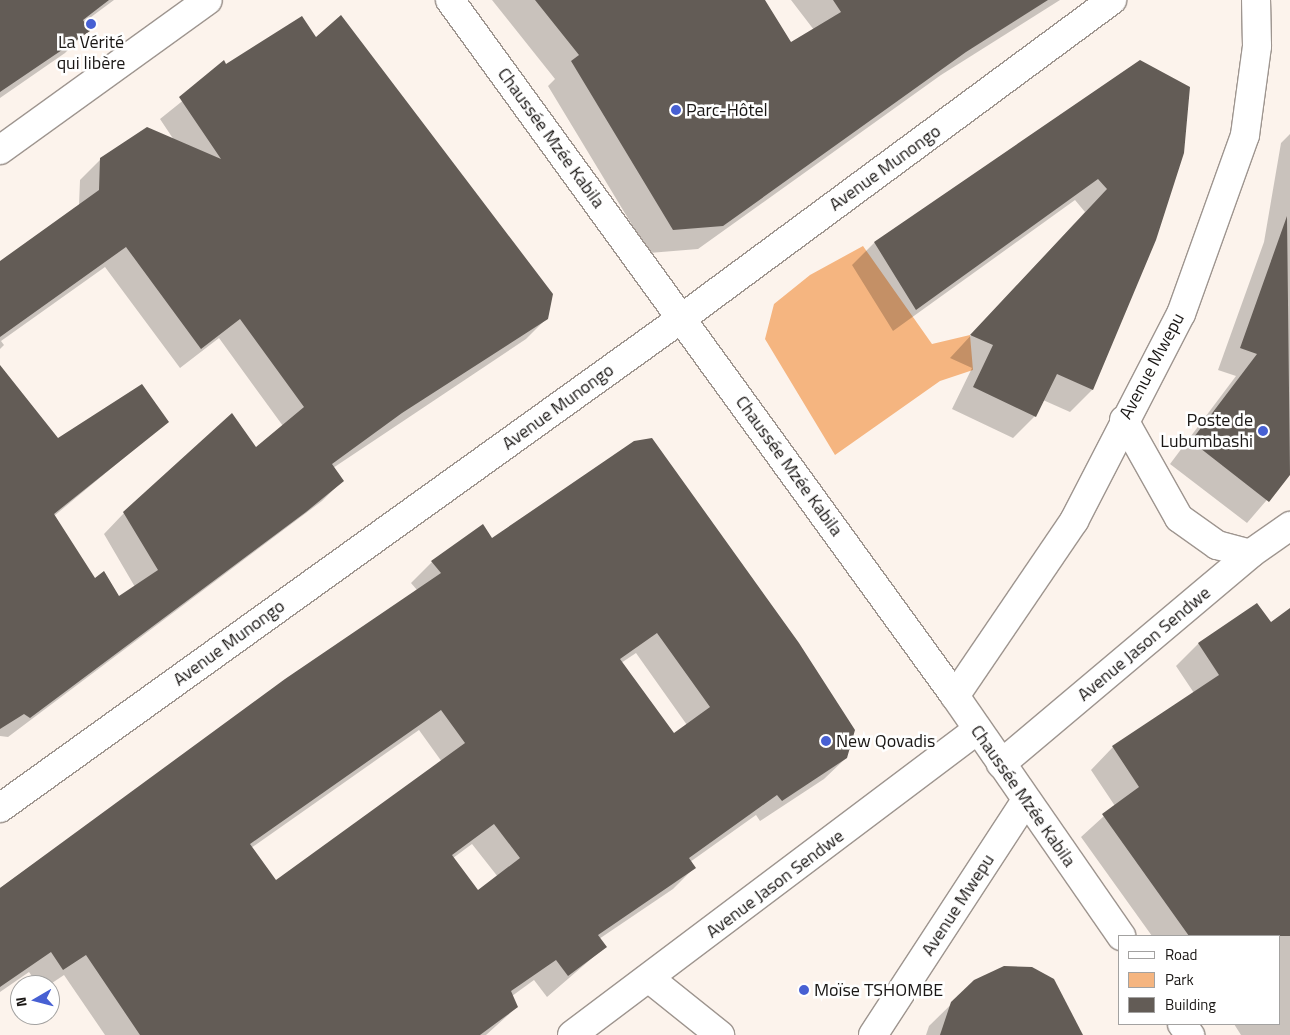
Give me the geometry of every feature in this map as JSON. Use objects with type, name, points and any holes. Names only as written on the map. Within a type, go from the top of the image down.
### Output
[{"type":"main road","points":[[0,150],[208,0]]},
{"type":"main road","name":"Chaussée Mzée Kabila","points":[[450,0],[955,696],[1120,935]]},
{"type":"main road","name":"Avenue Munongo","points":[[0,808],[682,318],[1112,0]]},
{"type":"main road","name":"Avenue Mwepu","points":[[955,696],[1074,521],[1124,420],[1181,314],[1245,134],[1257,46],[1256,0]]},
{"type":"main road","points":[[1124,420],[1179,518],[1217,545],[1250,554]]},
{"type":"main road","name":"Avenue Jason Sendwe","points":[[1001,764],[1250,554],[1290,526]]},
{"type":"main road","name":"Avenue Jason Sendwe","points":[[572,1035],[650,979],[977,730]]},
{"type":"main road","name":"Avenue Mwepu","points":[[873,1035],[1026,800]]},
{"type":"main road","points":[[650,979],[720,1035]]},
{"type":"green space","points":[[863,246],[932,344],[970,335],[973,370],[940,381],[835,455],[765,339],[774,304],[810,275]]},
{"type":"building","points":[[0,0],[109,0],[83,20],[90,31],[0,92]]},
{"type":"building","points":[[535,0],[765,0],[791,42],[841,12],[833,0],[1048,0],[966,52],[723,226],[673,230],[571,61],[579,55]]},
{"type":"building","points":[[341,15],[553,294],[548,319],[402,413],[332,464],[344,481],[306,512],[30,718],[24,714],[0,729],[0,365],[58,438],[142,384],[169,422],[54,514],[95,578],[104,571],[119,596],[158,570],[123,512],[232,413],[256,447],[304,407],[240,319],[201,349],[126,247],[0,337],[0,261],[99,190],[100,158],[147,127],[221,159],[179,97],[224,60],[226,64],[302,16],[316,37]]},
{"type":"building","points":[[1140,60],[1190,87],[1184,153],[1156,240],[1093,390],[1057,374],[1036,417],[973,387],[993,345],[970,335],[1107,189],[1098,179],[916,310],[874,242]]},
{"type":"building","points":[[1287,216],[1290,475],[1269,502],[1191,441],[1257,354],[1240,348]]},
{"type":"building","points":[[652,438],[799,643],[855,730],[847,758],[782,801],[777,795],[689,858],[696,868],[598,935],[607,947],[568,976],[556,960],[511,991],[518,1007],[480,1035],[140,1035],[86,955],[63,970],[51,952],[17,975],[10,975],[10,980],[0,987],[0,888],[285,679],[441,573],[431,561],[483,524],[492,538],[634,441]],"holes":[[[657,633],[710,707],[674,733],[620,659]],[[441,710],[465,743],[276,880],[250,844]],[[494,824],[520,858],[478,890],[452,855]]]},
{"type":"building","points":[[1257,603],[1271,622],[1290,608],[1290,936],[1188,935],[1102,814],[1139,787],[1112,746],[1219,675],[1198,643]]},
{"type":"building","points":[[1004,966],[1032,967],[1054,979],[1083,1035],[940,1035],[951,1002],[974,980]]},
{"type":"place","name":"La Vérité qui libère","points":[[91,24]]},
{"type":"place","name":"Parc-Hôtel","points":[[676,110]]},
{"type":"place","name":"Poste de Lubumbashi","points":[[1263,431]]},
{"type":"place","name":"New Qovadis","points":[[826,741]]},
{"type":"place","name":"Moïse TSHOMBE","points":[[804,990]]}]
